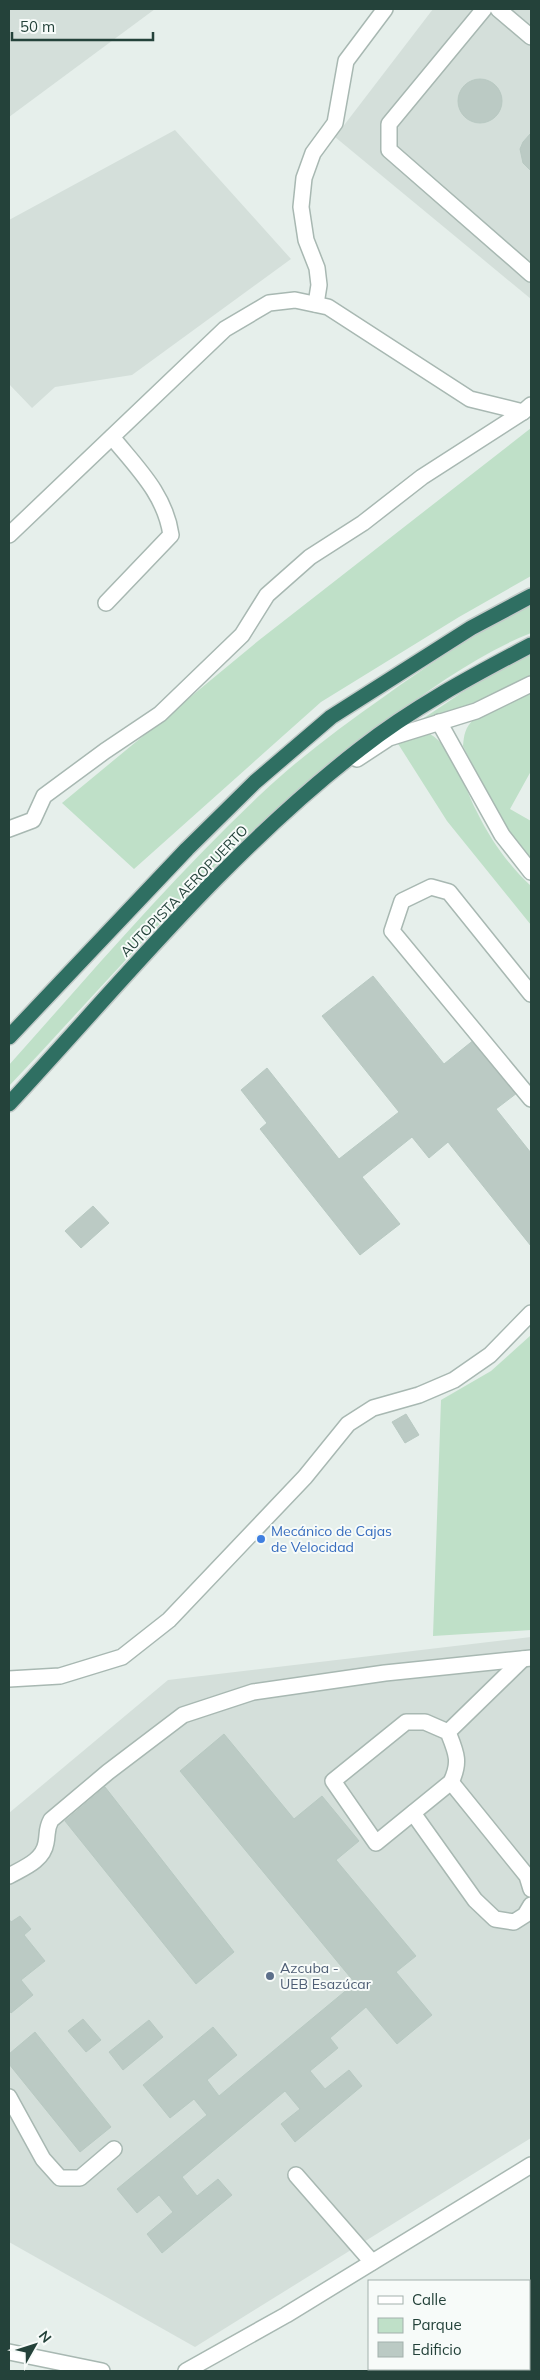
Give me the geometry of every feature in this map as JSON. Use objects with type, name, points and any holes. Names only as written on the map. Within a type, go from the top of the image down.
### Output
[{"type":"highway","name":"AUTOPISTA AEROPUERTO","points":[[9,1037],[255,782],[331,717],[471,628],[531,596]]},
{"type":"highway","name":"AUTOPISTA AEROPUERTO","points":[[9,1104],[214,878],[278,817],[360,748],[454,686],[531,645]]},
{"type":"street","points":[[316,304],[319,285],[318,268],[306,240],[301,207],[304,178],[313,153],[335,123],[346,60],[384,9]]},
{"type":"street","points":[[484,9],[389,124],[389,150],[531,274]]},
{"type":"street","points":[[498,9],[531,36]]},
{"type":"street","points":[[9,535],[225,329],[270,303],[295,300],[328,307],[470,399],[527,409]]},
{"type":"street","points":[[9,830],[33,820],[44,796],[105,751],[160,714],[242,635],[267,595],[310,557],[363,523],[422,477],[527,409]]},
{"type":"street","points":[[106,603],[171,535],[169,520],[160,496],[112,437]]},
{"type":"street","points":[[315,786],[389,738],[476,712],[531,684]]},
{"type":"street","points":[[439,722],[502,835],[531,872]]},
{"type":"street","points":[[531,994],[449,892],[431,887],[402,901],[392,931],[531,1099]]},
{"type":"street","points":[[9,1679],[60,1676],[122,1657],[169,1620],[305,1477],[348,1424],[374,1408],[419,1395],[454,1380],[490,1355],[531,1313]]},
{"type":"street","points":[[448,1732],[527,1659]]},
{"type":"street","points":[[9,1876],[32,1863],[43,1853],[46,1829],[51,1820],[108,1772],[183,1715],[253,1692],[385,1673],[527,1659]]},
{"type":"street","points":[[406,1722],[425,1722],[448,1732],[456,1752],[458,1769],[451,1782],[376,1843],[333,1781],[406,1722]]},
{"type":"street","points":[[451,1782],[527,1876],[531,1889]]},
{"type":"street","points":[[412,1813],[475,1900],[495,1920],[514,1922],[525,1915],[531,1905]]},
{"type":"street","points":[[9,2097],[42,2159],[60,2178],[80,2178],[114,2149]]},
{"type":"street","points":[[186,2371],[286,2314],[531,2164]]},
{"type":"street","points":[[296,2175],[372,2262]]},
{"type":"street","points":[[9,2352],[102,2371]]},
{"type":"shaded area","points":[[9,9],[155,9],[9,117]]},
{"type":"shaded area","points":[[433,9],[531,9],[531,299],[335,137]]},
{"type":"shaded area","points":[[175,130],[291,259],[132,375],[55,387],[32,408],[9,384],[9,220]]},
{"type":"shaded area","name":"Azcuba - UEB Esazúcar","points":[[531,1637],[531,2138],[195,2347],[9,2242],[9,1813],[168,1680]]},
{"type":"green space","points":[[531,428],[531,576],[459,617],[321,702],[134,869],[62,803],[258,641]]},
{"type":"green space","points":[[531,604],[531,633],[511,641],[474,661],[421,696],[297,791],[254,829],[187,895],[9,1086],[9,1065],[163,893],[261,794],[321,743],[403,683],[474,636]]},
{"type":"green space","points":[[531,652],[531,678],[416,727],[415,724],[488,675]]},
{"type":"green space","points":[[531,692],[531,771],[510,809],[531,821],[531,861],[504,828],[463,746],[466,731],[474,719]]},
{"type":"green space","points":[[424,731],[435,737],[450,755],[488,832],[508,861],[531,886],[531,925],[447,821],[395,739]]},
{"type":"green space","points":[[531,1335],[531,1630],[433,1636],[441,1400],[491,1371]]},
{"type":"building","points":[[480,79],[492,83],[498,89],[502,101],[498,113],[492,119],[480,123],[468,119],[462,113],[458,101],[462,89],[468,83]]},
{"type":"building","points":[[531,133],[531,171],[523,163],[520,149]]},
{"type":"building","points":[[373,976],[444,1064],[475,1039],[517,1093],[496,1109],[531,1153],[531,1246],[448,1142],[429,1158],[412,1137],[362,1177],[400,1224],[360,1255],[260,1129],[267,1123],[241,1090],[267,1068],[339,1159],[399,1112],[322,1016]]},
{"type":"building","points":[[93,1206],[109,1223],[81,1248],[65,1231]]},
{"type":"building","points":[[406,1414],[419,1435],[405,1443],[392,1422]]},
{"type":"building","points":[[224,1734],[294,1819],[322,1796],[359,1841],[336,1860],[416,1956],[396,1972],[432,2015],[397,2044],[366,2007],[330,2038],[338,2048],[310,2071],[325,2089],[349,2070],[362,2086],[295,2142],[281,2124],[300,2109],[285,2091],[182,2177],[197,2196],[218,2179],[232,2195],[162,2253],[147,2234],[173,2212],[159,2195],[137,2213],[117,2189],[207,2115],[194,2099],[170,2118],[143,2085],[213,2027],[237,2055],[207,2080],[219,2096],[355,1983],[180,1771]]},
{"type":"building","points":[[105,1787],[234,1952],[196,1984],[65,1821]]},
{"type":"building","points":[[20,1916],[31,1929],[24,1935],[45,1961],[21,1980],[33,1995],[11,2013],[9,2010],[9,1919],[11,1922]]},
{"type":"building","points":[[83,2019],[101,2040],[86,2052],[68,2031]]},
{"type":"building","points":[[149,2020],[163,2037],[123,2070],[109,2052]]},
{"type":"building","points":[[35,2032],[111,2127],[80,2152],[9,2064],[9,2054]]},
{"type":"place","name":"Mecánico de Cajas de Velocidad","points":[[261,1539]]},
{"type":"place","name":"Azcuba - UEB Esazúcar","points":[[270,1976]]}]
